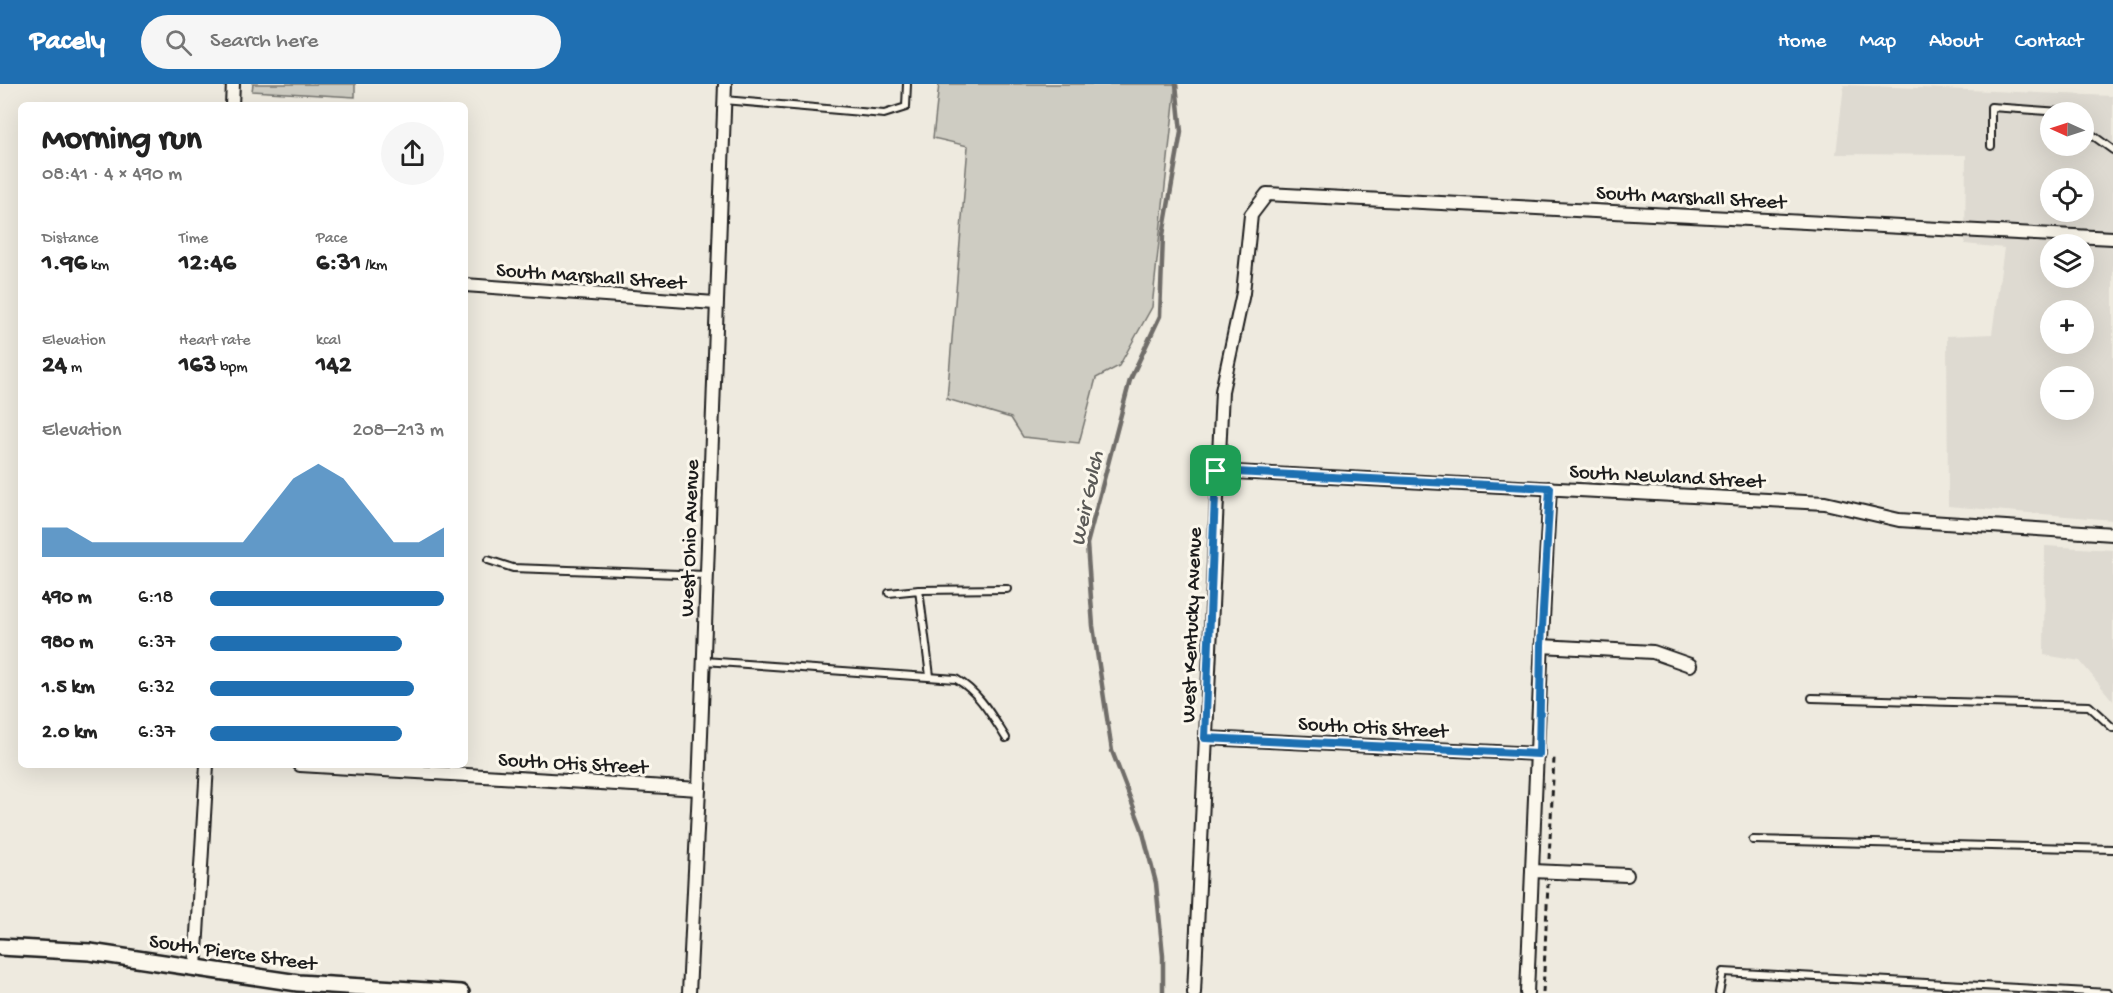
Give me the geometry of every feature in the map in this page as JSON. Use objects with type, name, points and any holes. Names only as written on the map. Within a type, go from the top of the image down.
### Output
[{"type":"street","points":[[232,102],[233,84]]},
{"type":"street","name":"West Ohio Avenue","points":[[689,993],[699,789],[724,84]]},
{"type":"street","name":"South Marshall Street","points":[[1267,194],[2113,238]]},
{"type":"street","name":"West Kentucky Avenue","points":[[1194,993],[1216,471],[1222,391],[1243,293],[1251,215],[1267,194]]},
{"type":"street","name":"South Marshall Street","points":[[468,285],[715,303]]},
{"type":"street","name":"South Newland Street","points":[[1216,471],[1825,503],[1899,519],[2113,534]]},
{"type":"street","points":[[1527,993],[1539,754],[1541,646],[1550,488]]},
{"type":"street","points":[[1541,646],[1653,652],[1690,665]]},
{"type":"street","name":"South Otis Street","points":[[1205,738],[1539,754]]},
{"type":"street","points":[[195,968],[207,768]]},
{"type":"street","name":"South Otis Street","points":[[350,768],[699,789]]},
{"type":"street","points":[[1532,871],[1627,875]]},
{"type":"street","name":"South Pierce Street","points":[[0,947],[90,952],[298,983],[461,993]]},
{"type":"lane","points":[[724,100],[884,114],[906,108],[907,84]]},
{"type":"lane","points":[[1991,146],[1991,107],[2040,110]]},
{"type":"lane","points":[[2094,136],[2113,150]]},
{"type":"lane","points":[[489,560],[513,568],[706,575]]},
{"type":"lane","points":[[889,593],[919,590],[1007,589]]},
{"type":"lane","points":[[919,590],[930,676]]},
{"type":"lane","points":[[703,661],[956,679],[966,685],[985,706],[1006,738]]},
{"type":"lane","points":[[1812,698],[2089,706],[2113,728]]},
{"type":"lane","points":[[1753,840],[2113,849]]},
{"type":"lane","points":[[1719,993],[1723,972],[2108,993]]},
{"type":"shaded area","points":[[253,84],[355,84],[355,97],[252,91]]},
{"type":"shaded area","points":[[939,84],[1176,84],[1152,307],[1119,366],[1096,378],[1079,443],[1023,437],[1011,418],[947,399],[968,146],[933,138]]},
{"type":"shaded area","points":[[1844,85],[2113,96],[2113,520],[1948,506],[1947,336],[1992,334],[2004,248],[1965,244],[1966,155],[1836,154]]},
{"type":"shaded area","points":[[2045,546],[2113,550],[2113,701],[2080,661],[2044,655]]},
{"type":"waterway","name":"Weir Gulch","points":[[1163,993],[1163,956],[1156,883],[1142,829],[1112,751],[1093,626],[1087,544],[1130,380],[1160,316],[1163,235],[1181,132],[1176,84]]},
{"type":"route","points":[[1216,471],[1550,488],[1541,646],[1539,754],[1205,738],[1216,471]]}]
